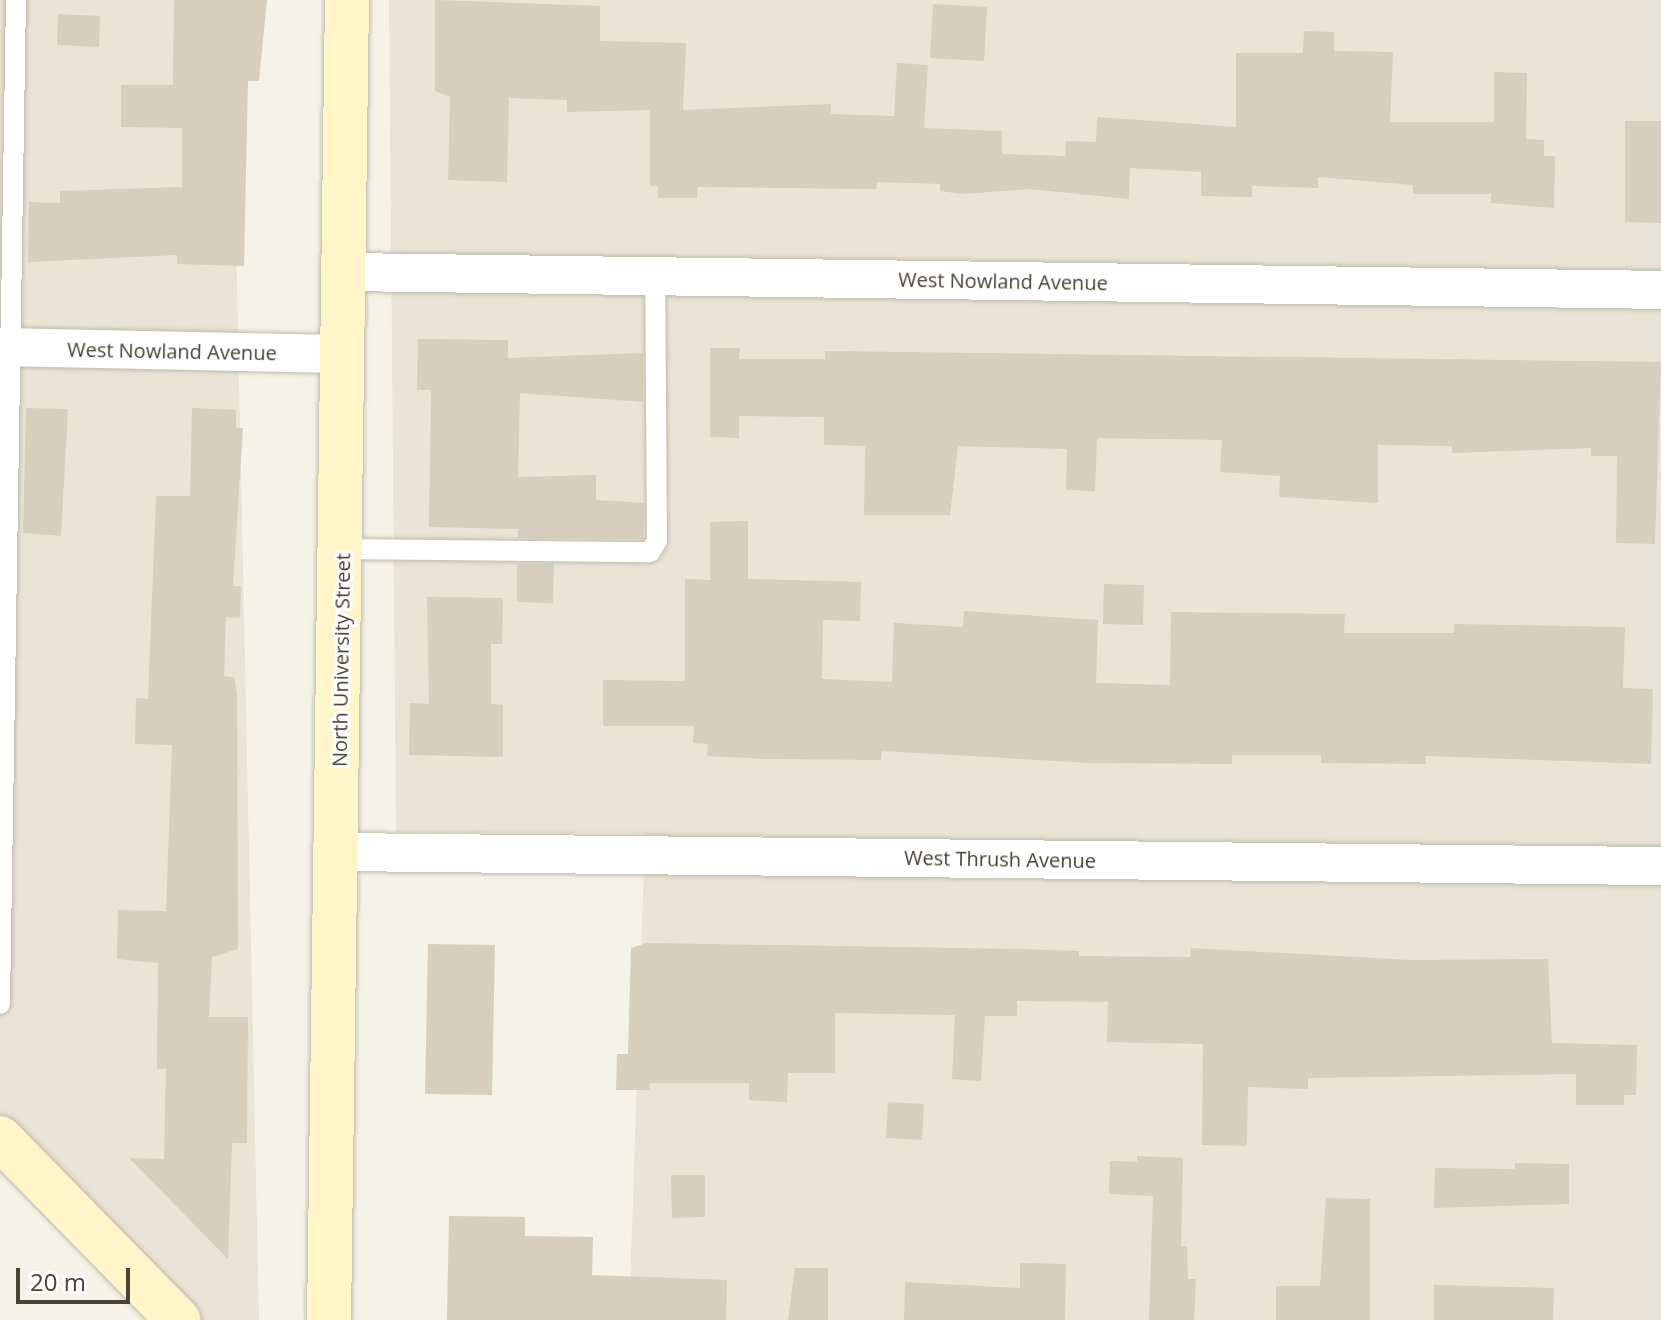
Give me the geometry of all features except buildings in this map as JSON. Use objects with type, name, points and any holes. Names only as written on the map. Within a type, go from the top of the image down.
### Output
[{"type":"main road","name":"North University Street","points":[[329,1320],[339,852],[347,0]]},
{"type":"main road","points":[[0,1138],[178,1320]]},
{"type":"street","name":"West Nowland Avenue","points":[[345,272],[1661,290]]},
{"type":"street","name":"West Nowland Avenue","points":[[6,347],[344,354]]},
{"type":"street","name":"West Thrush Avenue","points":[[339,852],[1661,866]]},
{"type":"lane","points":[[0,1004],[6,347],[16,0]]},
{"type":"lane","points":[[342,549],[650,552],[657,541],[655,276]]},
{"type":"shaded area","points":[[0,0],[231,0],[259,1320],[178,1320],[0,1138]]},
{"type":"shaded area","points":[[389,0],[1661,0],[1661,1320],[629,1320],[645,833],[396,832]]}]
